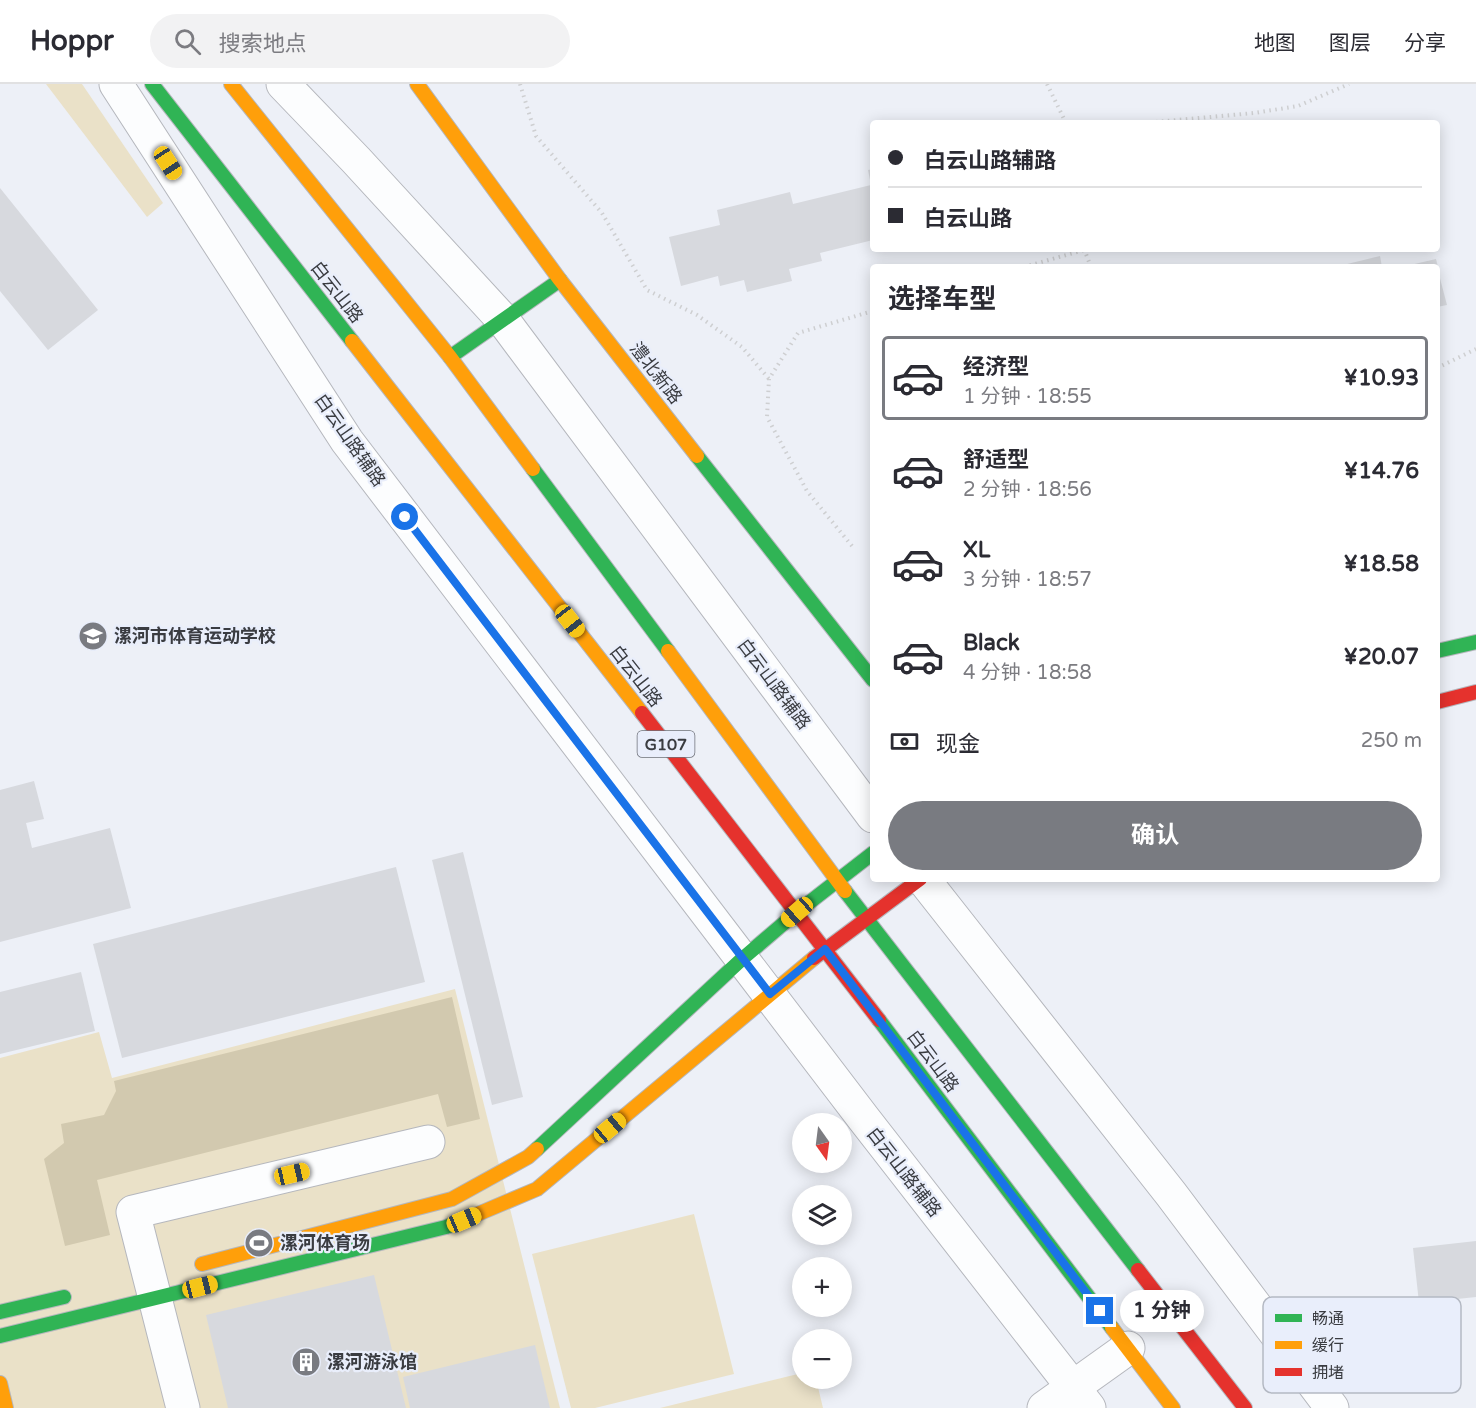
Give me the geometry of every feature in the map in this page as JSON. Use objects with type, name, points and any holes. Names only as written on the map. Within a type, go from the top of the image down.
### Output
[{"type":"main road","name":"白云山路","points":[[152,84],[797,912],[1173,1408]]},
{"type":"main road","name":"白云山路","points":[[231,84],[450,357],[837,880],[1245,1408]]},
{"type":"main road","name":"澧北新路","points":[[417,84],[560,280],[870,676]]},
{"type":"main road","points":[[450,357],[560,280]]},
{"type":"main road","points":[[1440,650],[1476,642]]},
{"type":"main road","points":[[1440,701],[1476,692]]},
{"type":"main road","points":[[194,1266],[452,1199],[528,1157],[742,959],[797,912],[870,855]]},
{"type":"main road","points":[[0,1336],[151,1283],[446,1227],[537,1189],[825,949],[918,882]]},
{"type":"main road","points":[[0,1312],[80,1293]]},
{"type":"main road","points":[[0,1383],[6,1408]]},
{"type":"street","name":"白云山路辅路","points":[[116,84],[347,441],[864,1119],[1081,1398]]},
{"type":"street","name":"白云山路辅路","points":[[283,84],[503,320],[870,812]]},
{"type":"street","points":[[924,882],[1171,1194],[1263,1316]]},
{"type":"street","points":[[183,1408],[133,1212],[428,1142]]},
{"type":"street","points":[[1044,1408],[1081,1398],[1128,1348]]},
{"type":"street","points":[[1321,1393],[1332,1408]]},
{"type":"path","points":[[520,84],[536,136],[602,213],[647,290],[697,315],[742,347],[769,379]]},
{"type":"path","points":[[1047,84],[1065,120]]},
{"type":"path","points":[[1177,120],[1254,113],[1298,106],[1349,84]]},
{"type":"path","points":[[1034,264],[1074,252]]},
{"type":"path","points":[[852,546],[807,491],[767,417],[769,379],[798,333],[870,312]]},
{"type":"path","points":[[1440,367],[1476,349]]},
{"type":"shaded area","points":[[46,84],[82,84],[163,203],[147,217]]},
{"type":"shaded area","name":"漯河体育场","points":[[455,989],[560,1408],[0,1408],[0,1058],[99,1032],[112,1078]]},
{"type":"shaded area","points":[[452,997],[480,1119],[447,1127],[438,1094],[97,1180],[110,1235],[65,1246],[44,1159],[64,1143],[61,1124],[104,1115],[116,1091],[114,1081]]},
{"type":"shaded area","points":[[694,1214],[734,1374],[595,1408],[571,1408],[532,1254]]},
{"type":"shaded area","points":[[792,1375],[792,1389],[818,1389],[823,1408],[660,1408]]},
{"type":"building","points":[[870,185],[870,241],[820,253],[822,261],[789,269],[792,281],[747,292],[744,280],[720,286],[718,276],[681,286],[669,237],[720,225],[717,210],[790,192],[793,204]]},
{"type":"building","points":[[0,188],[98,310],[48,350],[0,291]]},
{"type":"building","points":[[1380,256],[1381,264],[1347,264]]},
{"type":"building","points":[[1436,259],[1437,264],[1415,264]]},
{"type":"building","points":[[1440,278],[1447,305],[1440,306]]},
{"type":"building","points":[[34,781],[44,819],[26,823],[32,848],[110,828],[131,908],[0,942],[0,790]]},
{"type":"building","points":[[463,852],[523,1097],[492,1105],[432,860]]},
{"type":"building","points":[[396,867],[425,982],[122,1058],[93,944]]},
{"type":"building","points":[[81,972],[95,1031],[0,1054],[0,992]]},
{"type":"building","points":[[1476,1241],[1476,1297],[1418,1297],[1413,1248]]},
{"type":"building","name":"漯河游泳馆","points":[[374,1275],[406,1408],[228,1408],[206,1315]]},
{"type":"building","points":[[535,1345],[550,1408],[410,1408],[403,1377]]},
{"type":"traffic: fast","points":[[152,84],[352,341]]},
{"type":"traffic: fast","points":[[450,357],[560,280]]},
{"type":"traffic: fast","points":[[697,456],[870,676]]},
{"type":"traffic: fast","points":[[533,469],[668,651]]},
{"type":"traffic: fast","points":[[1440,650],[1476,642]]},
{"type":"traffic: fast","points":[[537,1149],[742,959],[797,912],[870,855]]},
{"type":"traffic: fast","points":[[845,891],[1138,1270]]},
{"type":"traffic: fast","points":[[879,1020],[1112,1328]]},
{"type":"traffic: fast","points":[[0,1336],[446,1227],[466,1219]]},
{"type":"traffic: fast","points":[[0,1312],[64,1297]]},
{"type":"traffic: slow","points":[[231,84],[450,357],[533,469]]},
{"type":"traffic: slow","points":[[417,84],[560,280],[697,456]]},
{"type":"traffic: slow","points":[[352,341],[642,713]]},
{"type":"traffic: slow","points":[[668,651],[845,891]]},
{"type":"traffic: slow","points":[[466,1219],[537,1189],[814,958]]},
{"type":"traffic: slow","points":[[202,1264],[452,1199],[528,1157],[537,1149]]},
{"type":"traffic: slow","points":[[1112,1328],[1173,1408]]},
{"type":"traffic: slow","points":[[0,1383],[6,1408]]},
{"type":"traffic: jam","points":[[1440,701],[1476,692]]},
{"type":"traffic: jam","points":[[642,713],[879,1020]]},
{"type":"traffic: jam","points":[[814,958],[916,882]]},
{"type":"traffic: jam","points":[[1138,1270],[1245,1408]]},
{"type":"place","name":"漯河市体育运动学校","points":[[93,636]]},
{"type":"place","name":"漯河体育场","points":[[259,1243]]},
{"type":"place","name":"漯河游泳馆","points":[[306,1362]]},
{"type":"route","points":[[405,517],[770,994],[825,949],[1100,1311]]}]
